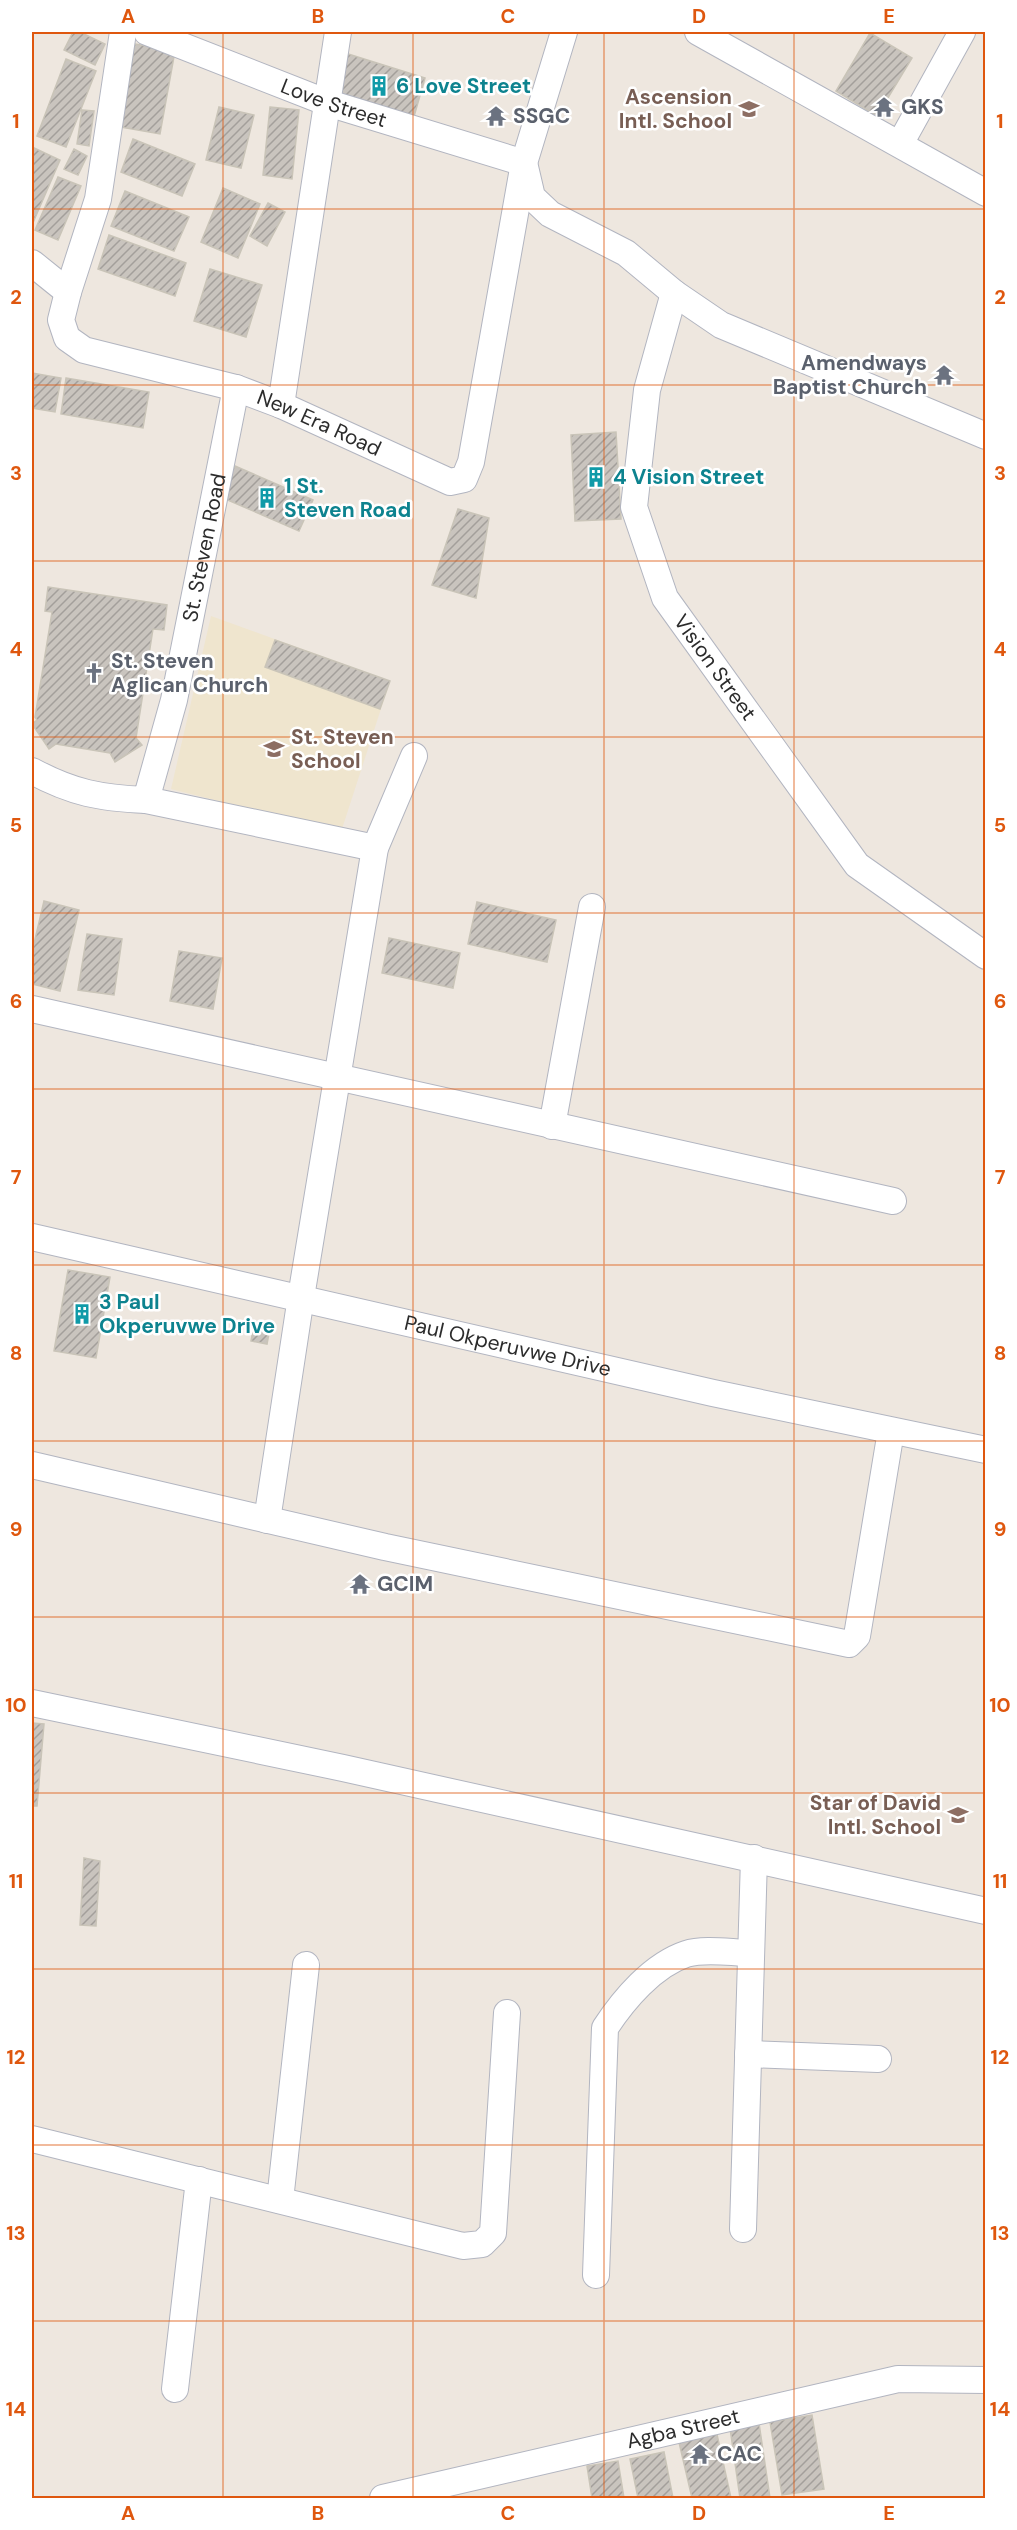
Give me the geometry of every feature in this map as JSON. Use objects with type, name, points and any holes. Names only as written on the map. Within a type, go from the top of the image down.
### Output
[{"type":"street","name":"Love Street","points":[[147,32],[328,103],[524,164]]},
{"type":"street","points":[[281,405],[338,32]]},
{"type":"street","name":"New Era Road","points":[[119,34],[98,199],[68,292],[62,320],[68,338],[84,350],[236,388],[281,405],[450,482],[464,479],[471,462],[524,164],[564,32]]},
{"type":"street","points":[[698,32],[732,40],[900,144],[986,193]]},
{"type":"street","points":[[900,144],[962,32]]},
{"type":"street","points":[[524,164],[532,197],[550,214],[626,253],[674,293],[721,325],[986,436]]},
{"type":"street","points":[[32,263],[68,292]]},
{"type":"street","name":"Vision Street","points":[[674,293],[646,390],[634,507],[665,598],[857,865],[986,956]]},
{"type":"street","name":"St. Steven Road","points":[[146,800],[174,700],[236,388]]},
{"type":"street","points":[[267,1520],[301,1297],[375,848],[414,756]]},
{"type":"street","points":[[32,771],[50,781],[100,798],[146,800],[375,848]]},
{"type":"street","points":[[552,1126],[592,907]]},
{"type":"street","points":[[32,1009],[893,1201]]},
{"type":"street","name":"Paul Okperuvwe Drive","points":[[32,1237],[724,1395],[986,1450]]},
{"type":"street","points":[[32,1464],[267,1520],[849,1644],[857,1636],[891,1431]]},
{"type":"street","points":[[32,1703],[343,1768],[986,1911]]},
{"type":"street","points":[[743,2229],[754,1858]]},
{"type":"street","points":[[596,2276],[605,2028],[616,2012],[660,1966],[688,1953],[751,1953]]},
{"type":"street","points":[[280,2200],[306,1965]]},
{"type":"street","points":[[32,2139],[463,2246],[482,2244],[493,2234],[507,2013]]},
{"type":"street","points":[[748,2054],[878,2059]]},
{"type":"street","points":[[175,2389],[199,2180]]},
{"type":"street","name":"Agba Street","points":[[383,2499],[898,2379],[986,2380]]},
{"type":"shaded area","name":"St. Steven School","points":[[211,616],[390,681],[341,832],[171,789]]},
{"type":"building","points":[[73,32],[80,32],[105,44],[95,65],[64,50]]},
{"type":"building","points":[[870,33],[912,58],[877,116],[836,91]]},
{"type":"building","points":[[135,44],[175,51],[160,134],[120,127]]},
{"type":"building","name":"6 Love Street","points":[[345,53],[425,78],[413,120],[332,94]]},
{"type":"building","points":[[66,59],[96,71],[66,147],[37,136]]},
{"type":"building","points":[[219,107],[254,115],[241,168],[206,160]]},
{"type":"building","points":[[270,107],[299,110],[292,179],[263,175]]},
{"type":"building","points":[[82,110],[94,111],[89,146],[77,144]]},
{"type":"building","points":[[133,139],[195,164],[182,196],[121,172]]},
{"type":"building","points":[[32,147],[60,160],[32,225]]},
{"type":"building","points":[[74,149],[87,156],[78,175],[64,169]]},
{"type":"building","points":[[58,177],[81,186],[58,240],[35,230]]},
{"type":"building","points":[[223,188],[260,204],[238,258],[201,242]]},
{"type":"building","points":[[125,191],[189,217],[174,251],[111,226]]},
{"type":"building","points":[[268,203],[285,212],[267,246],[250,236]]},
{"type":"building","points":[[109,235],[186,263],[175,296],[98,269]]},
{"type":"building","points":[[210,269],[262,285],[246,337],[194,321]]},
{"type":"building","points":[[32,373],[61,378],[55,412],[32,408]]},
{"type":"building","points":[[66,378],[149,392],[143,428],[61,414]]},
{"type":"building","name":"4 Vision Street","points":[[616,432],[621,519],[575,521],[571,435]]},
{"type":"building","name":"1 St. Steven Road","points":[[235,466],[313,500],[299,531],[221,497]]},
{"type":"building","points":[[458,509],[489,518],[476,598],[432,585]]},
{"type":"building","name":"St. Steven Aglican Church","points":[[48,587],[167,605],[164,630],[153,629],[136,738],[142,745],[115,762],[110,753],[56,744],[49,749],[32,724],[37,720],[35,717],[52,612],[45,611]]},
{"type":"building","points":[[275,640],[390,681],[380,709],[265,667]]},
{"type":"building","points":[[44,901],[79,910],[60,991],[32,984],[32,952]]},
{"type":"building","points":[[477,902],[556,920],[547,962],[468,944]]},
{"type":"building","points":[[87,934],[122,939],[114,995],[78,990]]},
{"type":"building","points":[[389,938],[460,953],[453,988],[382,973]]},
{"type":"building","points":[[179,951],[222,958],[213,1009],[170,1001]]},
{"type":"building","name":"3 Paul Okperuvwe Drive","points":[[68,1270],[110,1277],[96,1358],[54,1351]]},
{"type":"building","points":[[254,1325],[270,1328],[267,1344],[251,1341]]},
{"type":"building","points":[[32,1723],[44,1724],[37,1806],[32,1806]]},
{"type":"building","points":[[84,1858],[100,1861],[96,1926],[80,1925]]},
{"type":"building","points":[[812,2415],[824,2489],[782,2495],[770,2422]]},
{"type":"building","points":[[759,2423],[770,2498],[740,2498],[730,2428]]},
{"type":"building","points":[[716,2430],[731,2498],[692,2498],[678,2438]]},
{"type":"building","points":[[664,2452],[673,2498],[638,2498],[630,2459]]},
{"type":"building","points":[[618,2461],[624,2498],[592,2498],[587,2466]]},
{"type":"place","name":"6 Love Street","points":[[379,86]]},
{"type":"place","name":"GKS","points":[[884,107]]},
{"type":"place","name":"Ascension Intl. School","points":[[749,109]]},
{"type":"place","name":"SSGC","points":[[496,116]]},
{"type":"place","name":"Amendways Baptist Church","points":[[944,375]]},
{"type":"place","name":"4 Vision Street","points":[[596,477]]},
{"type":"place","name":"1 St. Steven Road","points":[[267,498]]},
{"type":"place","name":"St. Steven Aglican Church","points":[[94,673]]},
{"type":"place","name":"St. Steven School","points":[[274,749]]},
{"type":"place","name":"3 Paul Okperuvwe Drive","points":[[82,1314]]},
{"type":"place","name":"GCIM","points":[[360,1584]]},
{"type":"place","name":"Star of David Intl. School","points":[[958,1815]]},
{"type":"place","name":"CAC","points":[[700,2454]]}]
